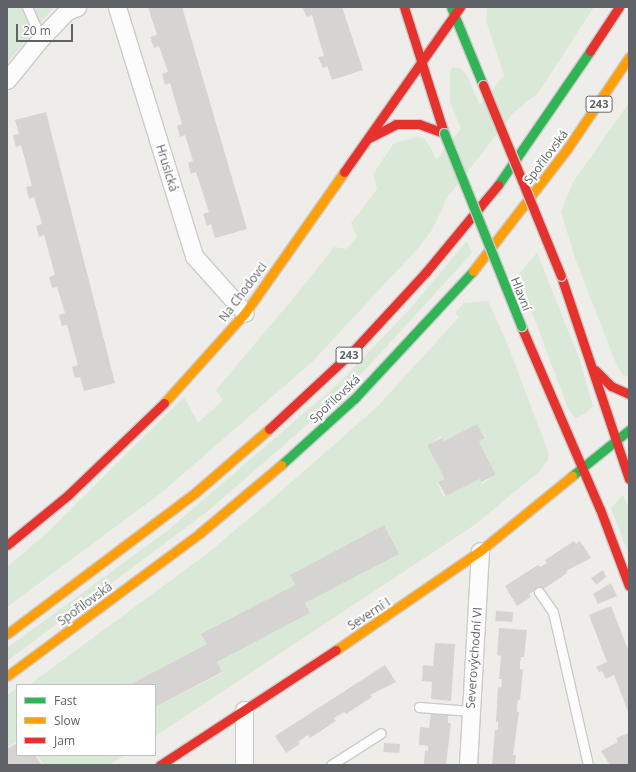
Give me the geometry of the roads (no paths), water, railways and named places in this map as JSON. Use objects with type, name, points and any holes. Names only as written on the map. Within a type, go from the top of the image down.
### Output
[{"type":"main road","name":"Hlavní","points":[[404,7],[444,133],[521,326],[582,468],[629,586]]},
{"type":"main road","name":"Na Chodovci","points":[[7,545],[68,495],[158,410],[245,313],[422,60],[452,11],[460,7]]},
{"type":"main road","name":"Spořilovská","points":[[7,634],[175,509],[301,401],[354,350],[426,272],[492,193],[537,131],[619,7]]},
{"type":"main road","points":[[452,11],[561,276],[595,370],[629,479]]},
{"type":"main road","name":"Spořilovská","points":[[7,676],[200,533],[299,450],[360,393],[462,284],[512,223],[568,149],[629,57]]},
{"type":"main road","points":[[365,140],[396,124],[419,124],[444,133]]},
{"type":"main road","points":[[595,370],[611,386],[629,394]]},
{"type":"main road","name":"Severní I","points":[[160,765],[416,597],[480,552],[629,430]]},
{"type":"street","points":[[7,80],[41,38],[68,11],[77,7]]},
{"type":"street","name":"Hrusická","points":[[117,7],[194,256],[245,313]]},
{"type":"street","name":"Severovýchodní VI","points":[[468,765],[480,552]]},
{"type":"street","points":[[244,710],[244,765]]},
{"type":"lane","points":[[27,7],[41,38]]},
{"type":"lane","points":[[539,592],[552,612],[588,765]]},
{"type":"lane","points":[[419,707],[471,711]]},
{"type":"lane","points":[[331,765],[380,733]]}]
